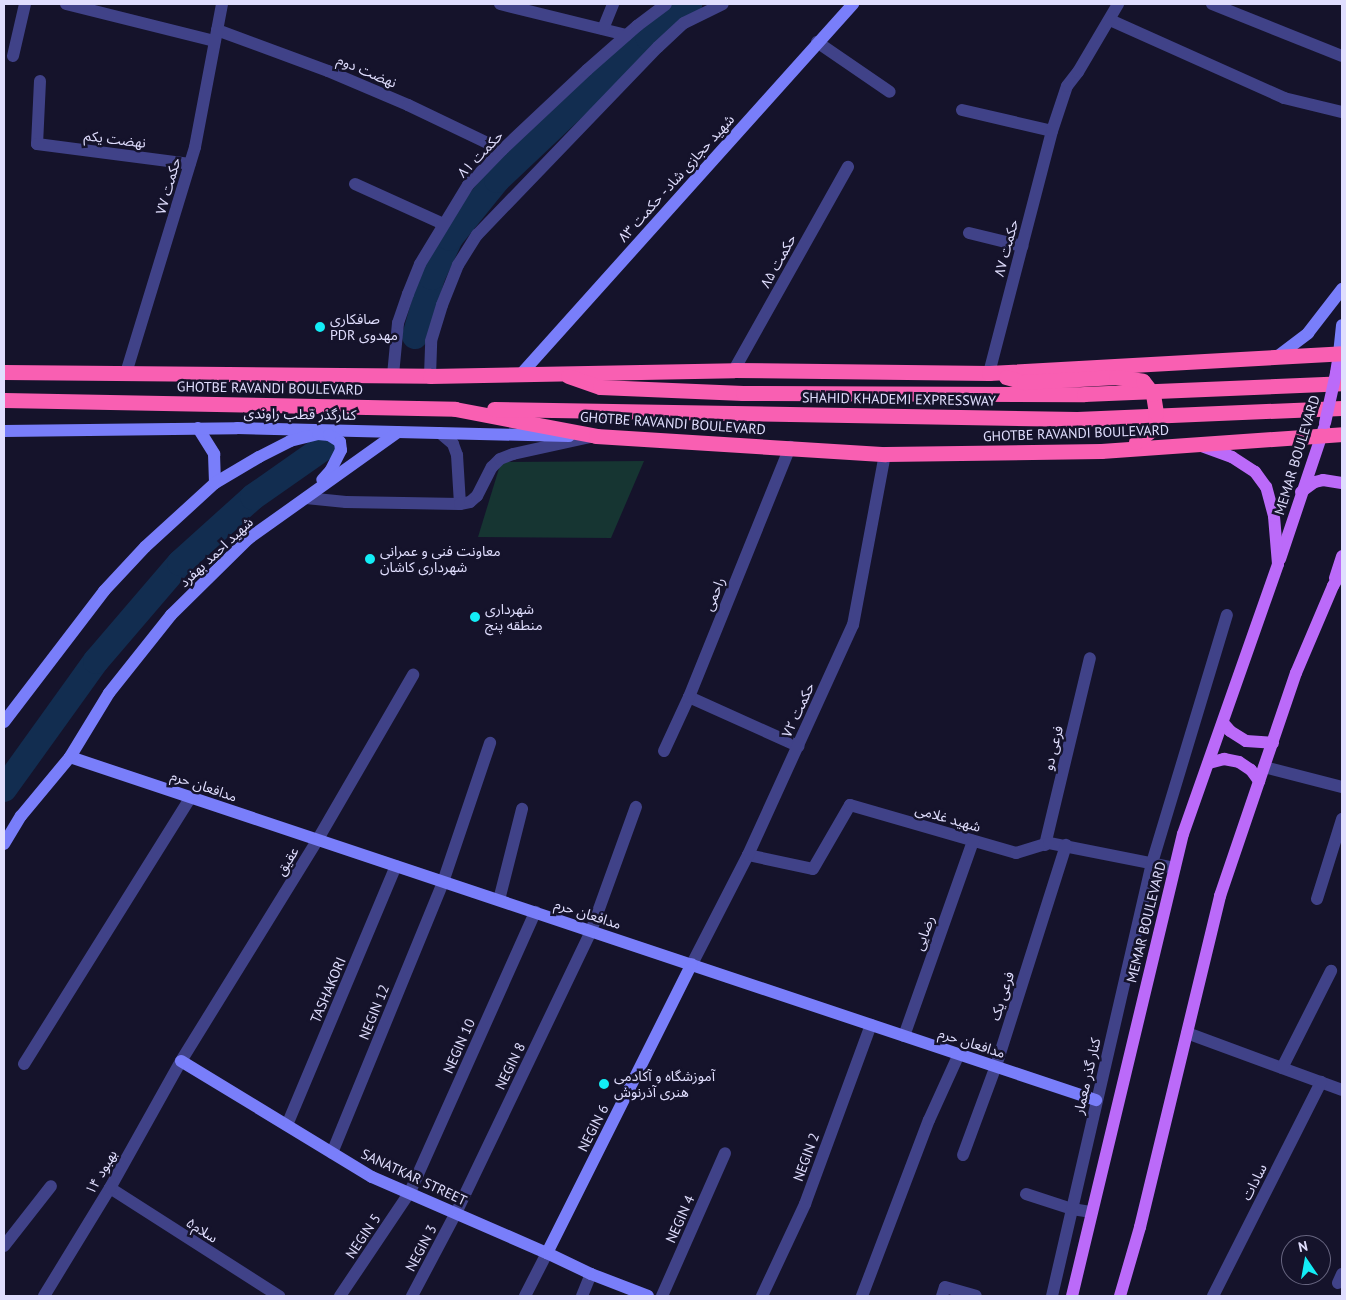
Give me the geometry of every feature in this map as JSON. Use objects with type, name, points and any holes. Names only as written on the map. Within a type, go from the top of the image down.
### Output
[{"type":"highway","name":"GHOTBE RAVANDI BOULEVARD","points":[[4,372],[430,376],[734,370],[989,373],[1341,353]]},
{"type":"highway","name":"SHAHID KHADEMI EXPRESSWAY","points":[[557,372],[600,387],[743,393],[1084,394],[1339,378]]},
{"type":"highway","points":[[989,373],[1024,382],[1116,377],[1143,381],[1152,394],[1156,413],[1154,428],[1136,442],[1101,451]]},
{"type":"highway","name":"GHOTBE RAVANDI BOULEVARD","points":[[4,400],[455,408],[596,436],[885,454],[1101,451],[1200,445],[1323,429],[1342,434]]},
{"type":"highway","name":"SHAHID KHADEMI EXPRESSWAY","points":[[455,408],[1077,419],[1342,408]]},
{"type":"main road","name":"MEMAR BOULEVARD","points":[[1072,1296],[1183,834],[1224,724],[1323,429],[1339,378],[1341,353]]},
{"type":"main road","name":"MEMAR BOULEVARD","points":[[1200,445],[1232,458],[1255,472],[1266,488],[1274,516],[1278,564]]},
{"type":"main road","points":[[1301,492],[1315,482],[1323,480],[1342,483]]},
{"type":"main road","points":[[1120,1296],[1140,1227],[1220,896],[1296,673],[1333,586],[1342,556]]},
{"type":"main road","points":[[1333,586],[1342,571]]},
{"type":"main road","points":[[1224,724],[1238,737],[1246,741],[1273,743]]},
{"type":"main road","points":[[1209,763],[1224,759],[1239,762],[1250,770],[1259,781]]},
{"type":"street","points":[[13,56],[25,4]]},
{"type":"street","name":"نهضت دوم","points":[[66,4],[215,36],[328,71],[408,105],[502,150]]},
{"type":"street","name":"حکمت ۷۷","points":[[126,373],[190,164],[222,4]]},
{"type":"street","points":[[500,4],[626,35]]},
{"type":"street","points":[[603,29],[613,4]]},
{"type":"street","name":"حکمت ۸۱","points":[[393,375],[400,316],[420,264],[468,185],[502,150],[626,35],[666,4]]},
{"type":"street","points":[[430,376],[432,340],[442,305],[458,265],[477,235],[608,96],[658,47],[684,23],[723,4]]},
{"type":"street","name":"شهید حجازی شاد - حکمت ۸۳","points":[[522,373],[853,4]]},
{"type":"street","name":"حکمت ۸۷","points":[[989,373],[1052,131],[1067,86],[1078,72],[1118,4]]},
{"type":"street","points":[[1212,4],[1342,56]]},
{"type":"street","points":[[1110,20],[1284,98],[1342,112]]},
{"type":"street","points":[[817,42],[890,92]]},
{"type":"street","name":"نهضت یکم","points":[[40,80],[37,144],[190,164]]},
{"type":"street","points":[[962,110],[1052,131]]},
{"type":"street","name":"حکمت ۸۵","points":[[734,370],[848,167]]},
{"type":"street","points":[[355,184],[443,224]]},
{"type":"street","points":[[969,233],[1022,246]]},
{"type":"street","points":[[1278,356],[1308,333],[1342,289]]},
{"type":"street","points":[[1341,353],[1342,325]]},
{"type":"street","points":[[198,428],[214,454],[215,483]]},
{"type":"street","name":"کنارگذر قطب راوندی","points":[[4,431],[198,428],[596,436]]},
{"type":"street","points":[[306,498],[398,432]]},
{"type":"street","points":[[440,433],[453,444],[458,455],[460,504]]},
{"type":"street","points":[[4,722],[104,591],[145,547],[215,483],[290,441],[308,436],[330,435],[340,442],[341,450],[331,470],[306,498]]},
{"type":"street","points":[[306,498],[346,502],[460,504],[470,502],[477,496],[492,467],[500,459],[513,454],[596,436]]},
{"type":"street","name":"راحمی","points":[[664,752],[790,447]]},
{"type":"street","name":"حکمت ۷۲","points":[[692,964],[748,855],[853,625],[885,454]]},
{"type":"street","name":"شهید احمد بهفرد","points":[[4,844],[21,816],[70,757],[108,693],[171,615],[248,539],[306,498]]},
{"type":"street","name":"کنار گذر معمار","points":[[1052,1296],[1152,863],[1227,615]]},
{"type":"street","name":"فرعی دو","points":[[1045,845],[1090,658]]},
{"type":"street","name":"عقیق","points":[[182,1061],[318,840],[413,675]]},
{"type":"street","points":[[688,697],[798,746]]},
{"type":"street","name":"NEGIN 12","points":[[332,1153],[443,882],[490,743]]},
{"type":"street","name":"مدافعان حرم","points":[[70,757],[1096,1100]]},
{"type":"street","points":[[1264,767],[1342,788]]},
{"type":"street","points":[[24,1064],[191,797]]},
{"type":"street","name":"شهید غلامی","points":[[748,855],[813,869],[850,805],[1016,854],[1045,845],[1066,845],[1175,868]]},
{"type":"street","name":"NEGIN 8","points":[[456,1213],[591,931],[636,807]]},
{"type":"street","points":[[499,900],[522,809]]},
{"type":"street","points":[[1317,899],[1342,819]]},
{"type":"street","name":"رضایی","points":[[904,1036],[974,841]]},
{"type":"street","name":"فرعی یک","points":[[963,1155],[996,1066],[1066,845]]},
{"type":"street","name":"TASHAKORI","points":[[287,1125],[396,866]]},
{"type":"street","name":"NEGIN 10","points":[[410,1192],[535,912]]},
{"type":"street","name":"NEGIN 6","points":[[548,1253],[692,964]]},
{"type":"street","points":[[1282,1068],[1331,971]]},
{"type":"street","name":"NEGIN 2","points":[[762,1296],[805,1204],[871,1024]]},
{"type":"street","points":[[1187,1033],[1342,1090]]},
{"type":"street","points":[[862,1296],[929,1120],[959,1054]]},
{"type":"street","name":"SANATKAR STREET","points":[[182,1061],[372,1177],[548,1253],[591,1274],[648,1296]]},
{"type":"street","name":"بهبود ۱۴","points":[[44,1296],[110,1188],[182,1061]]},
{"type":"street","name":"سادات","points":[[1213,1296],[1321,1082]]},
{"type":"street","name":"NEGIN 4","points":[[662,1296],[725,1153]]},
{"type":"street","points":[[4,1246],[51,1186]]},
{"type":"street","name":"سلام۵","points":[[110,1188],[279,1296]]},
{"type":"street","name":"NEGIN 5","points":[[340,1296],[410,1192]]},
{"type":"street","points":[[1026,1194],[1072,1209],[1092,1212]]},
{"type":"street","name":"NEGIN 3","points":[[412,1296],[456,1213]]},
{"type":"street","points":[[525,1296],[548,1253]]},
{"type":"street","points":[[582,1296],[591,1274]]},
{"type":"street","points":[[942,1296],[945,1288],[976,1296]]},
{"type":"green space","points":[[644,461],[611,538],[478,537],[501,462]]},
{"type":"waterway","points":[[415,336],[432,277],[450,238],[497,180],[648,37],[689,4]]},
{"type":"waterway","points":[[4,789],[96,661],[180,563],[253,497],[323,448]]},
{"type":"place","name":"صافکاری PDR مهدوی","points":[[320,327]]},
{"type":"place","name":"معاونت فنی و عمرانی شهرداری کاشان","points":[[370,559]]},
{"type":"place","name":"شهرداری منطقه پنج","points":[[475,617]]},
{"type":"place","name":"آموزشگاه و آکادمی هنری آذرنوش","points":[[604,1084]]}]
